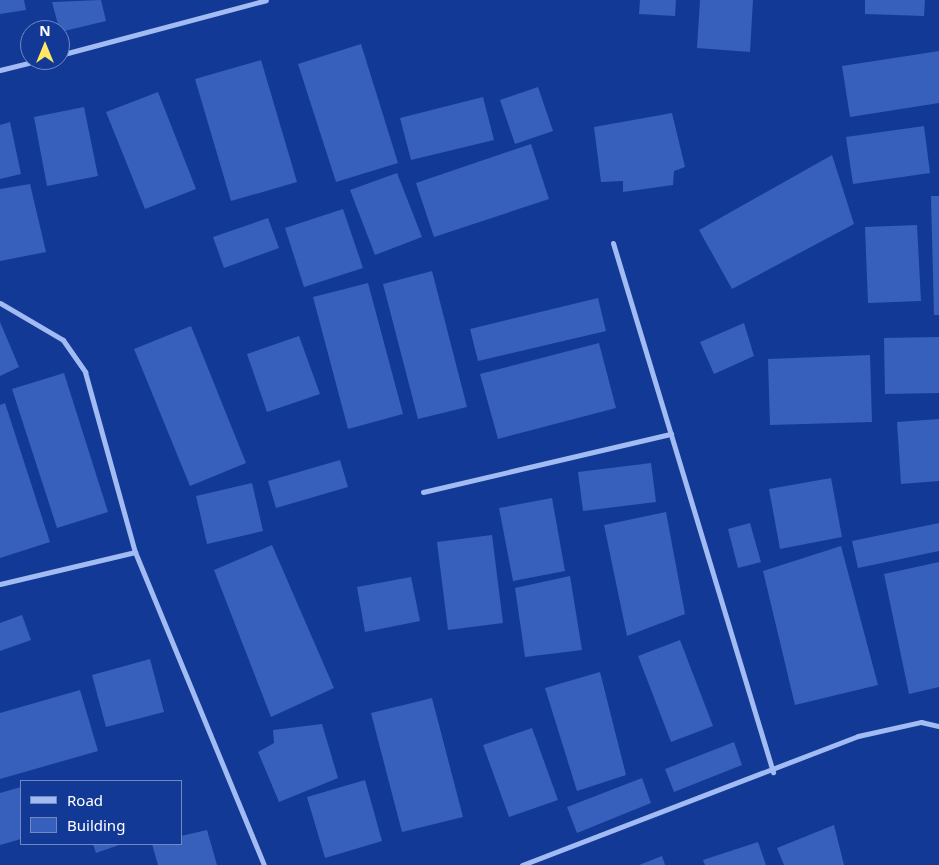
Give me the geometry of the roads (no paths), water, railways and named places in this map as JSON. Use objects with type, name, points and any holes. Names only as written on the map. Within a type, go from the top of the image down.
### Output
[{"type":"street","points":[[70,52],[266,0]]},
{"type":"street","points":[[0,70],[20,65]]},
{"type":"street","points":[[614,243],[773,772]]},
{"type":"street","points":[[0,303],[63,340],[85,372],[135,552],[264,865]]},
{"type":"street","points":[[423,492],[671,434]]},
{"type":"street","points":[[0,584],[135,552]]},
{"type":"street","points":[[522,865],[624,823],[773,772],[858,736],[921,722],[939,726]]}]
